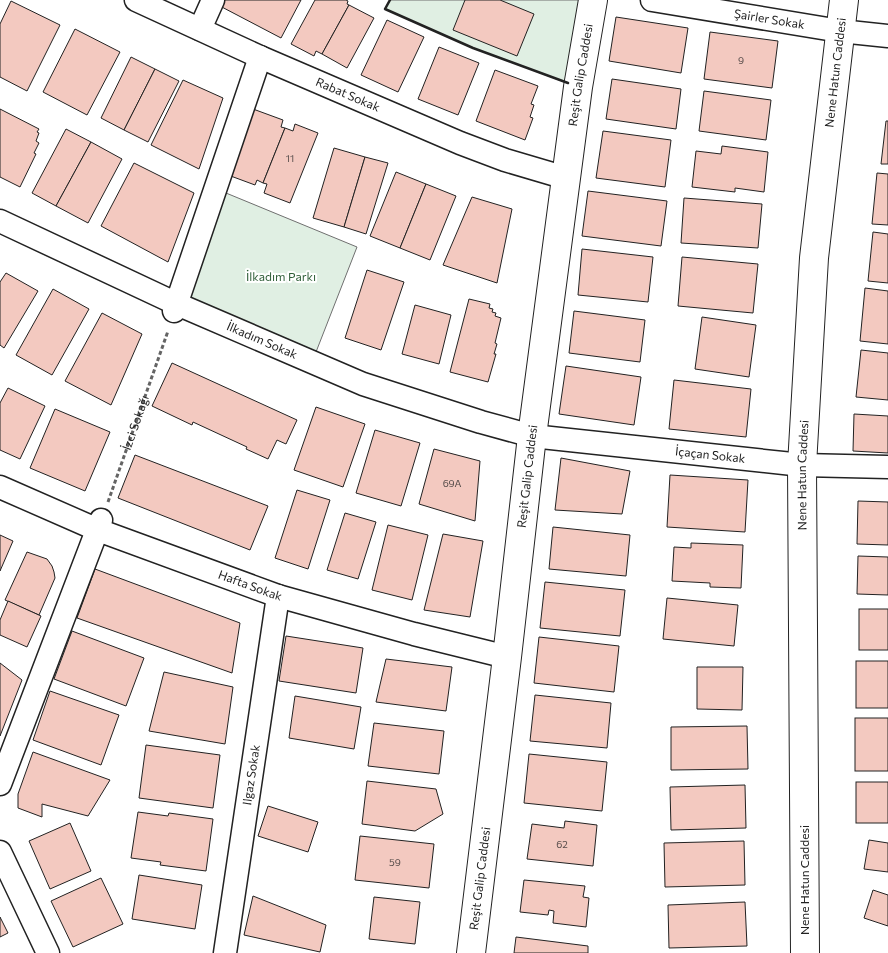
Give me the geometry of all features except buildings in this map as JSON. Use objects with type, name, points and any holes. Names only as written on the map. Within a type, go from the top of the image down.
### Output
[{"type":"main road","name":"Reşit Galip Caddesi","points":[[471,953],[532,436],[578,87],[593,0]]},
{"type":"main road","name":"Nene Hatun Caddesi","points":[[805,953],[802,465],[814,258],[844,0]]},
{"type":"street","name":"Rabat Sokak","points":[[136,0],[260,57],[460,143],[506,160],[566,178]]},
{"type":"street","points":[[200,29],[213,0]]},
{"type":"street","name":"Şairler Sokak","points":[[652,0],[840,31],[888,36]]},
{"type":"street","points":[[176,307],[260,57]]},
{"type":"street","name":"İlkadım Sokak","points":[[0,221],[176,307],[363,384],[481,422],[532,436]]},
{"type":"street","name":"İçaçan Sokak","points":[[532,436],[802,465],[888,467]]},
{"type":"street","name":"Hafta Sokak","points":[[0,487],[278,596],[414,634],[507,657]]},
{"type":"street","points":[[0,784],[100,525]]},
{"type":"street","name":"Ilgaz Sokak","points":[[225,953],[278,596]]},
{"type":"street","points":[[0,852],[47,953]]},
{"type":"path","name":"İzci Sokağı","points":[[100,525],[176,307]]},
{"type":"green space","points":[[390,0],[593,0],[578,87],[473,48],[385,9]]},
{"type":"green space","name":"İlkadım Parkı","points":[[226,193],[357,247],[316,352],[187,298]]},
{"type":"wall","points":[[390,0],[385,9],[473,48],[568,83]]}]
